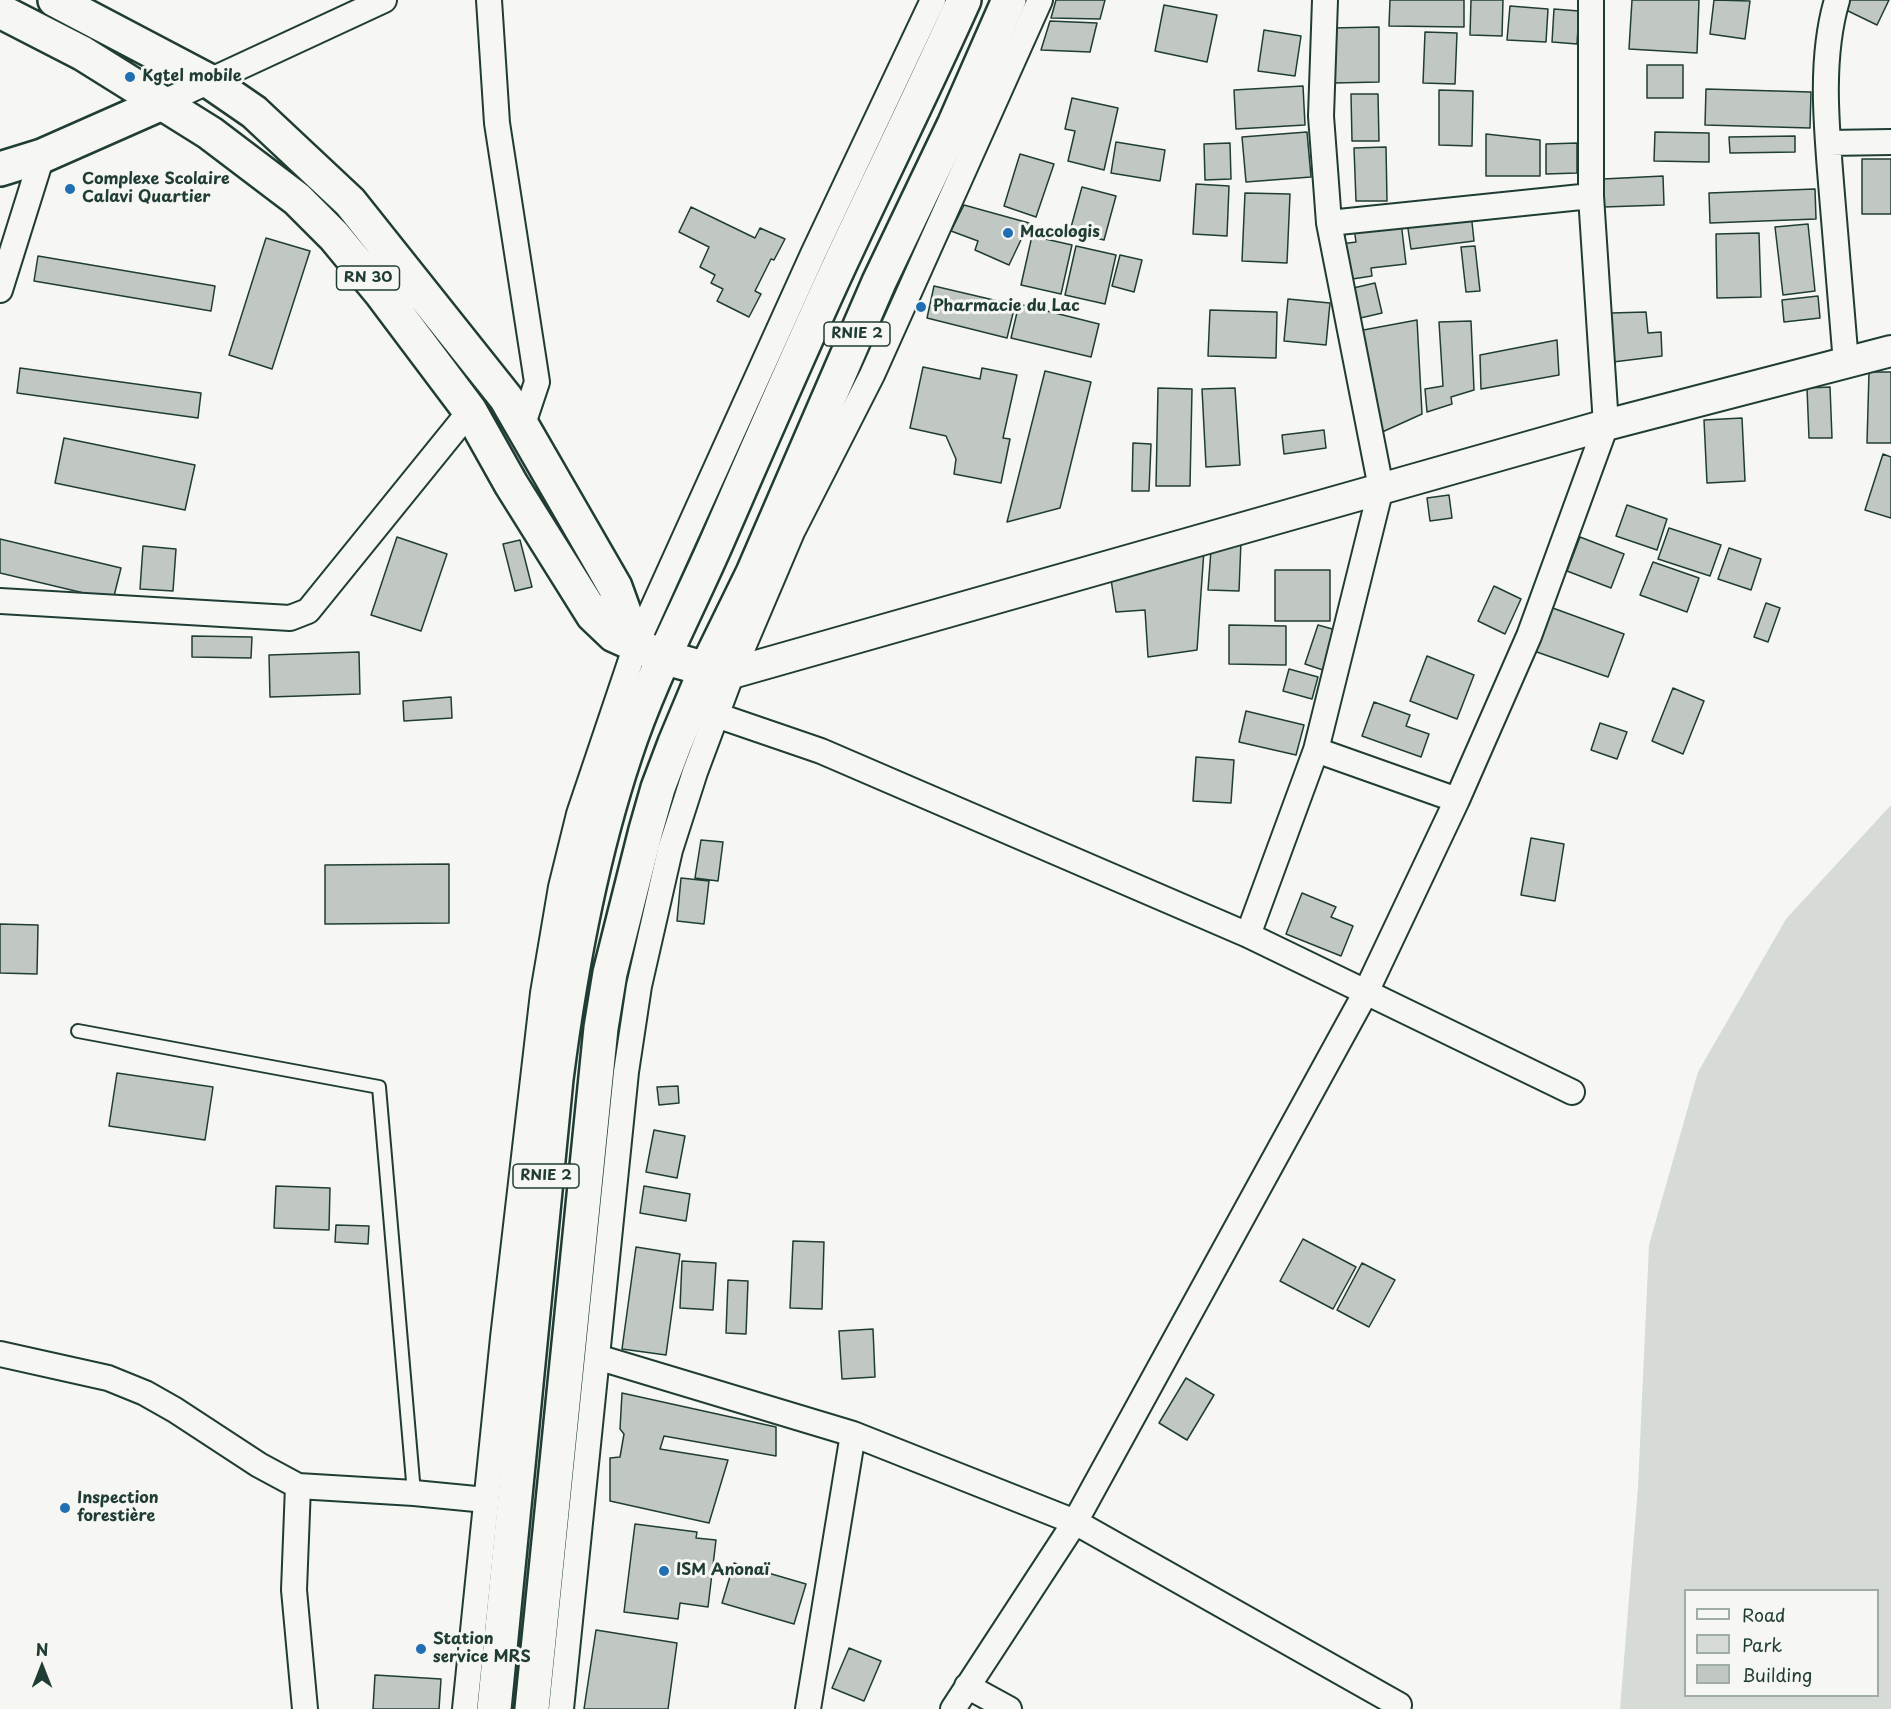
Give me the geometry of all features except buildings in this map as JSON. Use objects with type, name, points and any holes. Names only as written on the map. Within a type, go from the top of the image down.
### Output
[{"type":"main road","name":"RN 30","points":[[55,0],[209,81],[254,112],[351,202],[506,398],[615,587],[649,651]]},
{"type":"main road","name":"RNIE 2","points":[[494,1709],[556,1079],[566,1002],[584,908],[649,651],[714,547],[834,277],[964,0]]},
{"type":"main road","name":"RNIE 2","points":[[532,1709],[601,1028],[615,953],[655,799],[678,735],[719,671],[753,573],[879,282],[956,123],[1009,0]]},
{"type":"main road","name":"RN 30","points":[[0,11],[82,53],[210,133],[297,199],[334,236],[382,294],[470,411],[511,484],[593,615],[614,635],[649,651]]},
{"type":"main road","points":[[0,169],[42,156],[162,103]]},
{"type":"main road","points":[[649,651],[719,671]]},
{"type":"street","points":[[162,103],[384,0]]},
{"type":"street","points":[[489,0],[497,123],[537,382],[522,427]]},
{"type":"street","points":[[465,1709],[486,1500],[550,942],[579,814],[813,254],[933,0]]},
{"type":"street","points":[[561,1709],[626,1072],[639,986],[670,850],[716,715],[719,671],[872,375],[1040,0]]},
{"type":"street","points":[[1248,935],[1316,750],[1381,488],[1329,223],[1321,116],[1325,0]]},
{"type":"street","points":[[953,1709],[1075,1522],[1366,992],[1456,800],[1529,636],[1606,425],[1592,196],[1591,0]]},
{"type":"street","points":[[1837,0],[1830,25],[1827,57],[1828,143],[1846,363]]},
{"type":"street","points":[[1828,143],[1891,142]]},
{"type":"street","points":[[0,290],[42,156]]},
{"type":"street","points":[[1329,223],[1592,196]]},
{"type":"street","points":[[719,671],[1606,425],[1891,351]]},
{"type":"street","points":[[0,601],[290,618],[299,616],[308,611],[470,411]]},
{"type":"street","points":[[716,715],[821,751],[1248,935],[1572,1092]]},
{"type":"street","points":[[1316,750],[1456,800]]},
{"type":"street","points":[[0,1354],[108,1378],[145,1393],[175,1410],[259,1466],[298,1486],[486,1500]]},
{"type":"street","points":[[597,1357],[853,1434],[1075,1522],[1399,1705]]},
{"type":"street","points":[[808,1709],[853,1434]]},
{"type":"street","points":[[298,1486],[294,1590],[305,1709]]},
{"type":"street","points":[[967,1686],[1009,1709]]},
{"type":"lane","points":[[78,1031],[379,1087],[414,1493]]},
{"type":"green space","points":[[1891,805],[1891,1709],[1620,1709],[1638,1487],[1649,1245],[1698,1072],[1786,919]]},
{"type":"place","name":"Kgtel mobile","points":[[130,77]]},
{"type":"place","name":"Complexe Scolaire Calavi Quartier","points":[[70,189]]},
{"type":"place","name":"Macologis","points":[[1008,233]]},
{"type":"place","name":"Pharmacie du Lac","points":[[921,307]]},
{"type":"place","name":"Inspection forestière","points":[[65,1508]]},
{"type":"place","name":"ISM Anonaï","points":[[664,1571]]},
{"type":"place","name":"Station service MRS","points":[[421,1649]]}]
